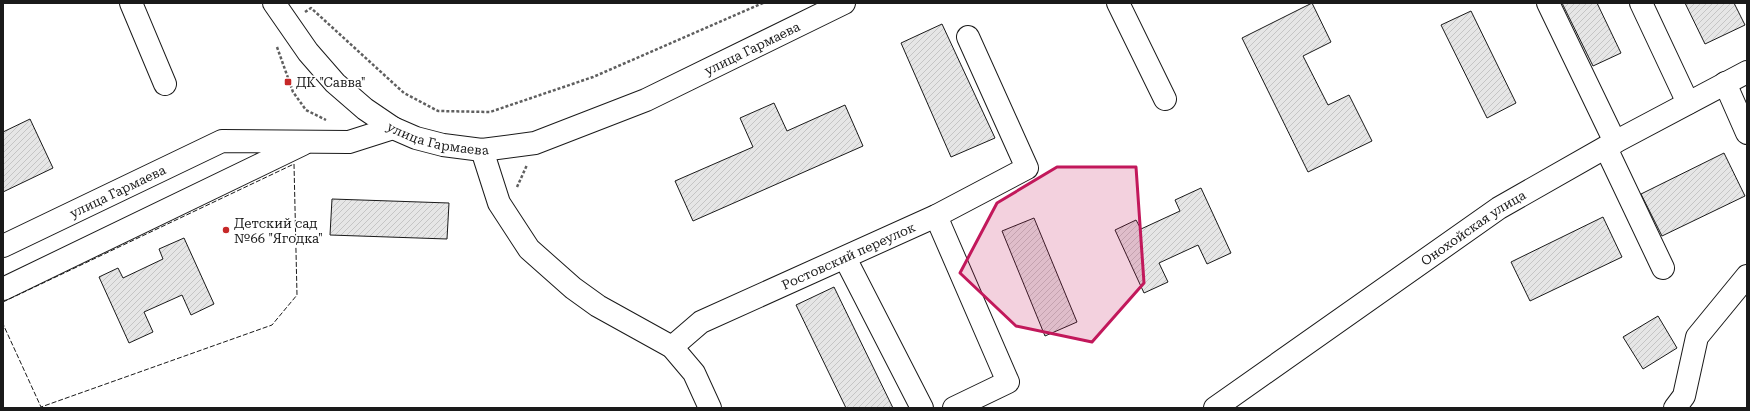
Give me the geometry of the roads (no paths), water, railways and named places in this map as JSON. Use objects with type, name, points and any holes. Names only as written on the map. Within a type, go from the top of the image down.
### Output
[{"type":"street","points":[[131,3],[165,84]]},
{"type":"street","points":[[274,3],[308,52],[335,83],[365,109],[393,128]]},
{"type":"street","name":"улица Гармаева","points":[[3,246],[222,141],[349,142],[393,128],[416,138],[443,145],[482,150],[535,143],[646,100],[844,3]]},
{"type":"street","points":[[1118,3],[1165,99]]},
{"type":"street","points":[[1548,3],[1611,145],[1663,268]]},
{"type":"street","points":[[1641,3],[1688,103]]},
{"type":"street","name":"Ростовский переулок","points":[[672,347],[701,322],[936,216],[1027,168],[968,37]]},
{"type":"street","name":"Онохойская улица","points":[[1216,408],[1499,208],[1611,145],[1747,72]]},
{"type":"street","points":[[1725,83],[1747,133]]},
{"type":"street","points":[[3,289],[307,142]]},
{"type":"street","points":[[482,150],[499,204],[529,249],[573,288],[598,306],[672,347],[694,373],[710,408]]},
{"type":"street","points":[[936,216],[1008,382],[954,408]]},
{"type":"street","points":[[845,258],[922,408]]},
{"type":"street","points":[[1675,408],[1684,396],[1697,337],[1747,276]]},
{"type":"place","name":"ДК \"Савва\"","points":[[288,82]]},
{"type":"place","name":"Детский сад №66 \"Ягодка\"","points":[[226,230]]}]
